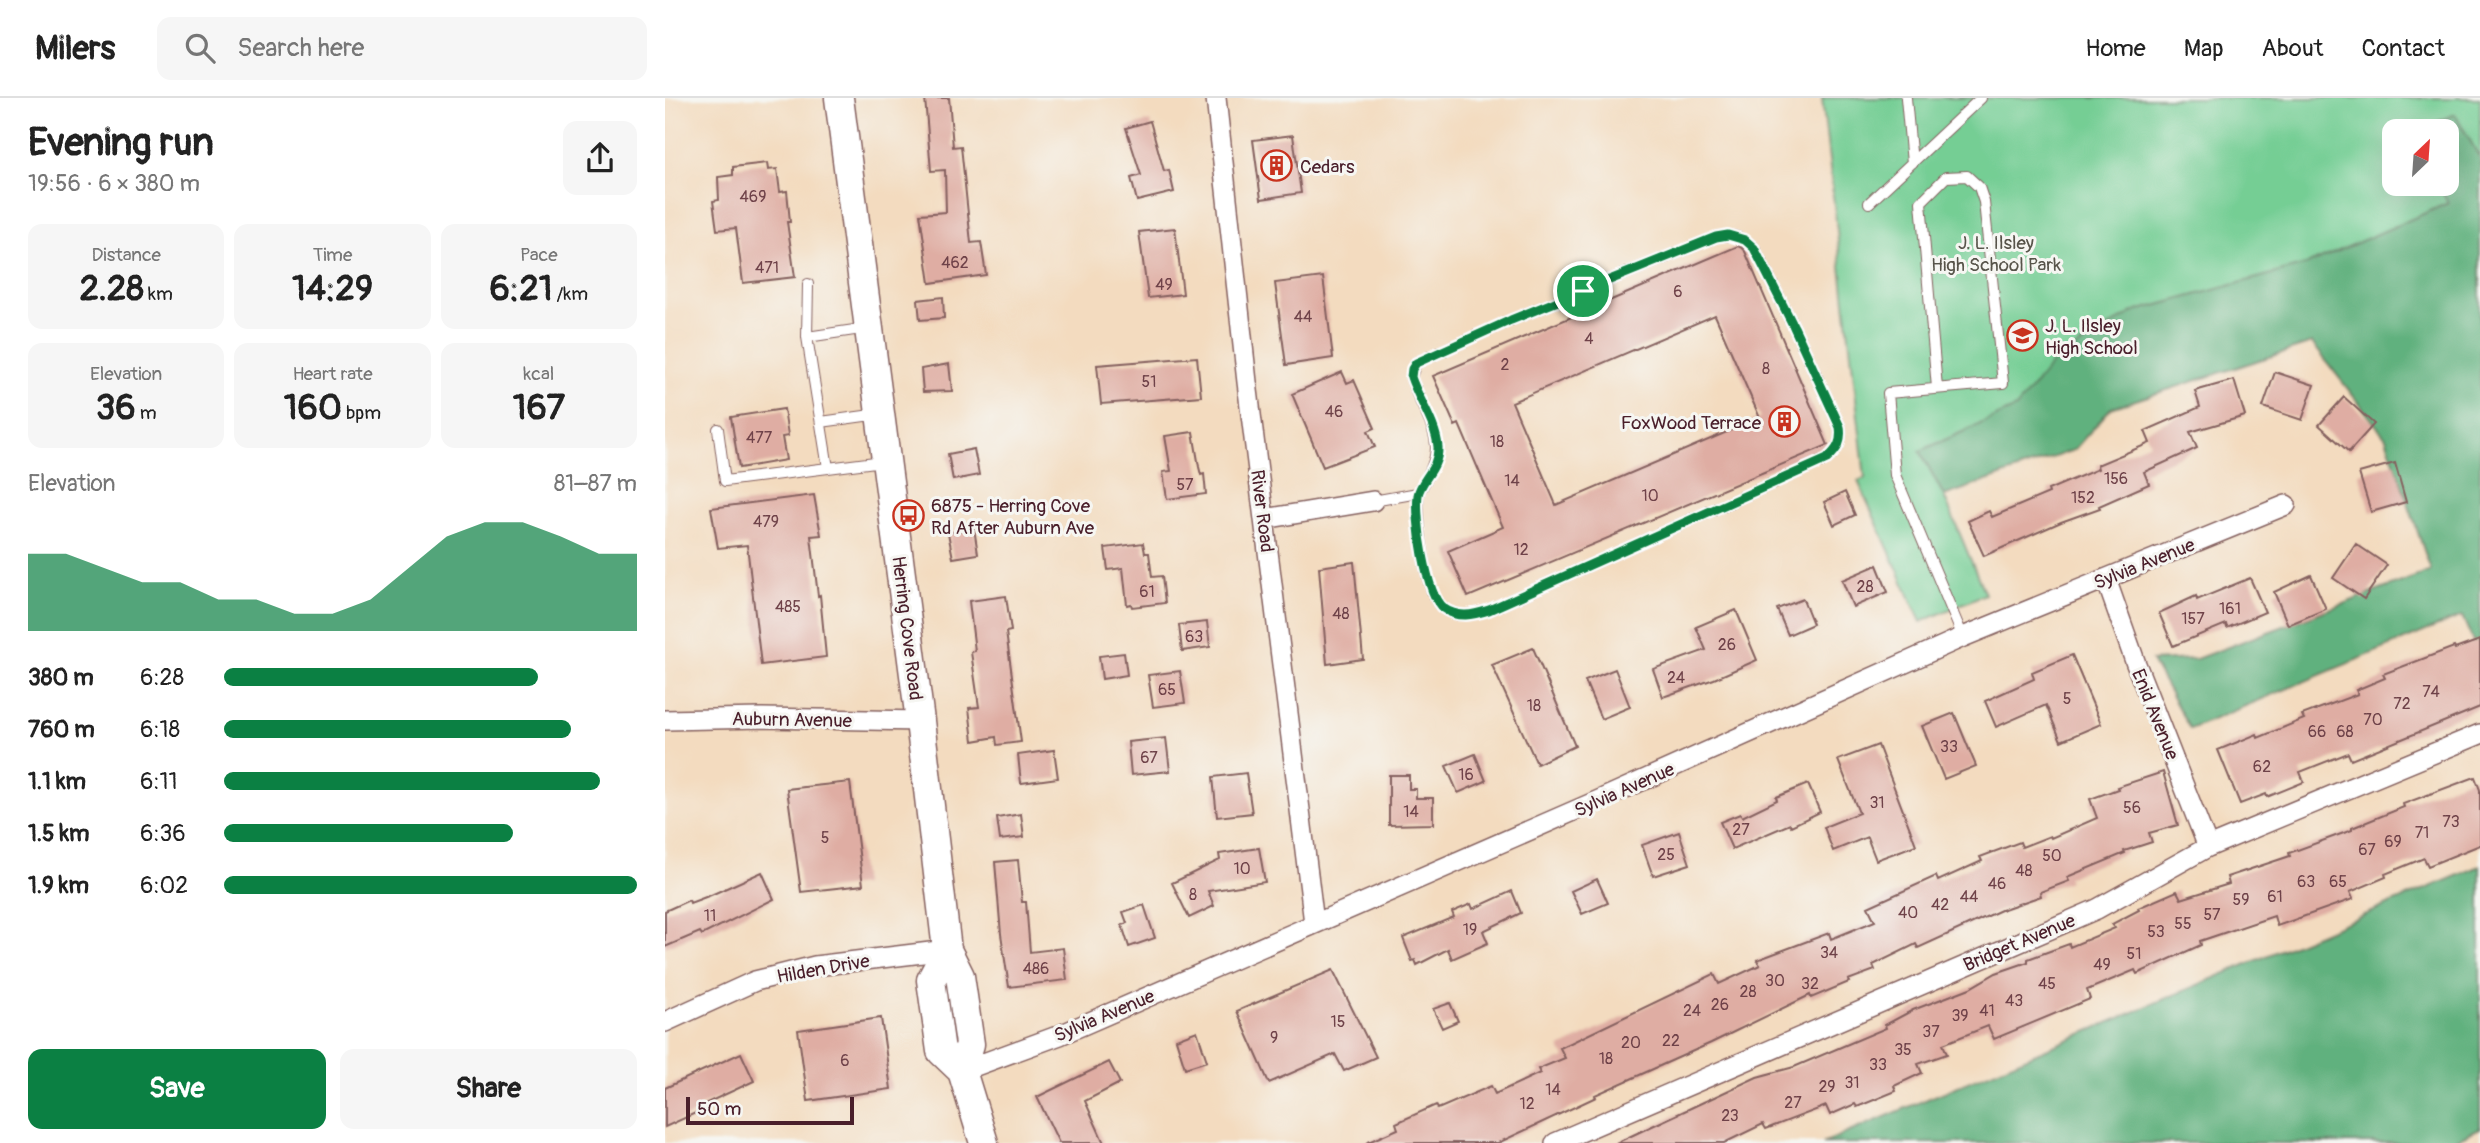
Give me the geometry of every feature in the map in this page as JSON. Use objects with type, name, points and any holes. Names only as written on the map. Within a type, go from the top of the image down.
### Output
[{"type":"main road","name":"Herring Cove Road","points":[[839,98],[947,950]]},
{"type":"main road","points":[[947,950],[931,980],[941,1051],[962,1071],[984,1143]]},
{"type":"street","name":"River Road","points":[[1216,98],[1314,923]]},
{"type":"street","points":[[1264,519],[1373,500]]},
{"type":"street","name":"Sylvia Avenue","points":[[962,1071],[1060,1035],[1599,800],[1963,637],[2286,505]]},
{"type":"street","name":"Enid Avenue","points":[[2106,579],[2136,664],[2208,847]]},
{"type":"street","name":"Auburn Avenue","points":[[665,720],[762,718],[920,721]]},
{"type":"street","name":"Bridget Avenue","points":[[1555,1143],[2097,909],[2208,847],[2480,734]]},
{"type":"street","name":"Hilden Drive","points":[[665,1022],[755,981],[815,966],[947,950]]},
{"type":"lane","points":[[1906,98],[1912,163]]},
{"type":"lane","points":[[1869,202],[1981,98]]},
{"type":"lane","points":[[1937,388],[1921,202],[1946,177],[1966,176],[1979,187],[1984,202],[2003,383],[1888,393],[1895,475],[1963,637]]},
{"type":"lane","points":[[1373,500],[1418,493],[1431,474],[1438,453],[1435,436],[1411,377],[1416,363],[1511,320],[1716,237],[1728,235],[1745,240],[1754,248],[1794,327],[1840,427],[1842,438],[1835,452],[1827,459],[1489,610],[1470,615],[1460,616],[1444,610],[1431,589],[1419,517],[1418,493]]},
{"type":"lane","points":[[808,284],[807,337],[828,468]]},
{"type":"lane","points":[[807,337],[870,328]]},
{"type":"lane","points":[[821,422],[881,414]]},
{"type":"lane","points":[[718,429],[725,481],[887,460]]},
{"type":"green space","name":"J. L. Ilsley High School Park","points":[[1822,98],[2480,98],[2480,639],[2334,276],[1923,454],[1944,496],[1985,594],[1921,622],[1858,481],[1865,478]]},
{"type":"green space","points":[[2455,114],[2458,119],[2444,119]]},
{"type":"green space","points":[[2459,121],[2480,158],[2480,657],[2462,616],[2190,729],[2152,661],[2196,659],[2431,571],[2386,438],[2312,343],[2111,408],[2074,450],[1944,496],[1920,451],[2016,408],[2052,363],[2133,312],[2309,264],[2448,203],[2444,196],[2459,196]]},
{"type":"green space","points":[[2480,866],[2480,1128],[2449,1143],[1823,1143]]},
{"type":"building","points":[[925,98],[949,98],[953,147],[961,146],[971,243],[981,242],[986,275],[930,283],[920,214],[946,212],[945,170],[931,171]]},
{"type":"building","points":[[1150,121],[1164,171],[1169,170],[1174,192],[1137,201],[1131,178],[1141,175],[1126,128]]},
{"type":"building","name":"Cedars","points":[[1293,135],[1301,193],[1261,199],[1253,140]]},
{"type":"building","points":[[767,163],[768,170],[777,169],[780,192],[787,191],[790,222],[787,222],[795,277],[743,283],[736,228],[717,230],[713,201],[719,200],[718,177],[733,175],[733,167]]},
{"type":"building","points":[[1175,228],[1183,294],[1148,298],[1139,232]]},
{"type":"building","name":"FoxWood Terrace","points":[[1738,246],[1744,249],[1828,445],[1468,597],[1448,551],[1503,527],[1459,424],[1455,426],[1433,376]],"holes":[[[1715,315],[1760,418],[1556,505],[1512,402]]]},
{"type":"building","points":[[1323,277],[1333,358],[1286,365],[1275,283]]},
{"type":"building","points":[[943,297],[944,318],[920,320],[918,300]]},
{"type":"building","points":[[1197,357],[1201,396],[1101,404],[1097,365]]},
{"type":"building","points":[[949,364],[952,391],[923,392],[921,369]]},
{"type":"building","points":[[1342,372],[1347,383],[1354,380],[1375,428],[1368,431],[1375,447],[1323,467],[1292,394]]},
{"type":"building","points":[[2275,372],[2314,385],[2302,420],[2263,407]]},
{"type":"building","points":[[2234,380],[2245,416],[2190,432],[2197,448],[2144,472],[2149,484],[2099,506],[2100,508],[1984,556],[1968,521],[1989,511],[1992,517],[2049,493],[2048,490],[2098,469],[2097,465],[2150,443],[2145,431],[2200,407],[2195,391]]},
{"type":"building","points":[[2344,397],[2374,424],[2349,452],[2319,425]]},
{"type":"building","points":[[784,409],[788,436],[782,437],[786,460],[739,468],[731,417]]},
{"type":"building","points":[[1193,432],[1201,475],[1204,474],[1206,494],[1167,499],[1163,472],[1171,471],[1165,436]]},
{"type":"building","points":[[974,449],[979,475],[953,480],[948,454]]},
{"type":"building","points":[[2395,463],[2406,502],[2371,512],[2359,473]]},
{"type":"building","points":[[1845,492],[1855,515],[1834,525],[1824,502]]},
{"type":"building","points":[[814,495],[821,535],[811,536],[826,657],[761,665],[747,545],[718,548],[711,508]]},
{"type":"building","points":[[974,528],[978,554],[953,558],[948,533]]},
{"type":"building","points":[[1143,543],[1145,553],[1149,553],[1152,577],[1162,576],[1165,603],[1132,607],[1131,604],[1127,605],[1123,568],[1108,570],[1105,548]]},
{"type":"building","points":[[2356,544],[2387,565],[2364,599],[2333,578]]},
{"type":"building","points":[[1354,562],[1363,659],[1327,664],[1319,567]]},
{"type":"building","points":[[1877,565],[1888,592],[1853,607],[1842,580]]},
{"type":"building","points":[[2311,575],[2326,609],[2288,625],[2274,592]]},
{"type":"building","points":[[2250,578],[2265,612],[2227,628],[2226,624],[2173,646],[2159,613],[2196,596],[2197,600]]},
{"type":"building","points":[[1006,596],[1011,631],[1006,632],[1021,742],[997,745],[996,737],[973,741],[969,708],[979,707],[971,652],[975,651],[969,601]]},
{"type":"building","points":[[1803,599],[1813,624],[1788,635],[1777,609]]},
{"type":"building","points":[[1736,610],[1757,660],[1663,697],[1653,669],[1706,650],[1696,627]]},
{"type":"building","points":[[1207,622],[1210,647],[1182,651],[1179,625]]},
{"type":"building","points":[[2480,640],[2480,707],[2351,760],[2348,753],[2300,772],[2304,782],[2267,797],[2266,794],[2240,804],[2218,750],[2257,734],[2258,738],[2304,719],[2302,715],[2358,694],[2356,690],[2385,678],[2383,674]]},
{"type":"building","points":[[1533,648],[1575,746],[1537,764],[1492,665]]},
{"type":"building","points":[[1124,653],[1127,675],[1102,679],[1099,656]]},
{"type":"building","points":[[2072,655],[2101,724],[2061,741],[2046,705],[1996,727],[1985,701],[2034,679],[2032,672]]},
{"type":"building","points":[[1615,669],[1630,707],[1601,719],[1585,681]]},
{"type":"building","points":[[1180,671],[1185,703],[1153,707],[1148,675]]},
{"type":"building","points":[[1954,713],[1976,766],[1944,779],[1922,726]]},
{"type":"building","points":[[1166,738],[1170,771],[1131,775],[1128,742]]},
{"type":"building","points":[[1878,745],[1916,845],[1876,860],[1867,837],[1833,851],[1824,827],[1859,813],[1838,760]]},
{"type":"building","points":[[1054,750],[1058,778],[1021,783],[1018,755]]},
{"type":"building","points":[[1475,754],[1486,781],[1458,793],[1446,766]]},
{"type":"building","points":[[2163,772],[2178,825],[2149,833],[2152,842],[2124,851],[2125,853],[2067,877],[2069,881],[2040,892],[2041,896],[2001,910],[1918,948],[1916,944],[1873,965],[1875,970],[1811,998],[1810,995],[1498,1143],[1366,1143],[1398,1129],[1396,1123],[1436,1105],[1438,1109],[1491,1086],[1495,1094],[1540,1073],[1538,1069],[1565,1058],[1560,1048],[1714,974],[1719,984],[1760,965],[1757,960],[1829,933],[1831,939],[1875,921],[1868,907],[1936,876],[1938,881],[1982,861],[1980,857],[2020,842],[2022,847],[2050,836],[2051,838],[2097,818],[2090,799]]},
{"type":"building","points":[[1246,773],[1252,813],[1217,817],[1213,777]]},
{"type":"building","points":[[1389,775],[1409,775],[1409,789],[1416,789],[1416,798],[1433,798],[1433,824],[1389,825]]},
{"type":"building","points":[[2475,777],[2480,790],[2480,845],[2428,866],[2424,858],[2350,892],[2353,899],[2277,926],[2274,916],[2200,941],[2201,945],[2137,974],[2135,970],[2087,990],[2090,999],[1994,1039],[1988,1026],[1943,1044],[1947,1054],[1918,1064],[1922,1073],[1894,1086],[1896,1091],[1857,1107],[1855,1104],[1830,1115],[1826,1106],[1766,1129],[1763,1124],[1724,1143],[1616,1143],[1757,1077],[1794,1067],[1886,1028],[1885,1025],[1913,1010],[1970,988],[1996,973],[2028,962],[2028,959],[2069,944],[2070,947],[2115,928],[2112,924],[2139,910],[2138,908],[2177,891],[2181,899],[2229,884],[2227,877],[2290,856],[2289,853],[2404,807],[2403,804]]},
{"type":"building","points":[[850,782],[863,885],[801,892],[787,789]]},
{"type":"building","points":[[1808,784],[1820,812],[1732,849],[1720,822],[1740,814],[1742,817],[1777,800],[1776,797]]},
{"type":"building","points":[[1021,814],[1024,837],[1000,840],[997,818]]},
{"type":"building","points":[[1679,832],[1690,864],[1653,876],[1642,845]]},
{"type":"building","points":[[1259,848],[1265,882],[1208,891],[1214,906],[1189,918],[1172,883],[1220,860],[1219,854]]},
{"type":"building","points":[[1018,860],[1022,902],[1026,902],[1030,952],[1063,948],[1067,980],[1009,987],[995,862]]},
{"type":"building","points":[[762,872],[774,899],[702,935],[700,932],[665,947],[665,911],[689,900],[690,903],[711,895]]},
{"type":"building","points":[[1597,879],[1608,903],[1582,914],[1571,891]]},
{"type":"building","points":[[1512,891],[1521,913],[1483,931],[1488,943],[1452,959],[1448,949],[1417,965],[1415,960],[1412,961],[1403,938],[1454,917],[1452,912],[1471,904],[1473,909]]},
{"type":"building","points":[[1144,905],[1155,938],[1129,947],[1122,925],[1127,923],[1123,912]]},
{"type":"building","points":[[1333,970],[1376,1057],[1344,1071],[1335,1054],[1269,1083],[1237,1011]]},
{"type":"building","points":[[1450,1003],[1458,1021],[1442,1028],[1433,1009]]},
{"type":"building","points":[[881,1018],[891,1089],[808,1101],[798,1030]]},
{"type":"building","points":[[1197,1031],[1207,1061],[1185,1068],[1176,1039]]},
{"type":"building","points":[[741,1053],[754,1081],[698,1107],[700,1111],[665,1127],[665,1088]]},
{"type":"building","points":[[1109,1062],[1120,1083],[1085,1101],[1104,1143],[1059,1143],[1037,1097]]},
{"type":"place","name":"Cedars","points":[[1277,166]]},
{"type":"place","name":"J. L. Ilsley High School","points":[[2022,336]]},
{"type":"place","name":"FoxWood Terrace","points":[[1784,422]]},
{"type":"place","name":"6875 - Herring Cove Rd After Auburn Ave","points":[[908,516]]},
{"type":"route","points":[[1728,235],[1745,240],[1754,248],[1840,427],[1842,438],[1839,446],[1827,459],[1489,610],[1460,616],[1444,610],[1431,589],[1419,517],[1418,493],[1435,464],[1437,444],[1411,377],[1412,369],[1426,357],[1583,291],[1716,237],[1728,235]]}]
